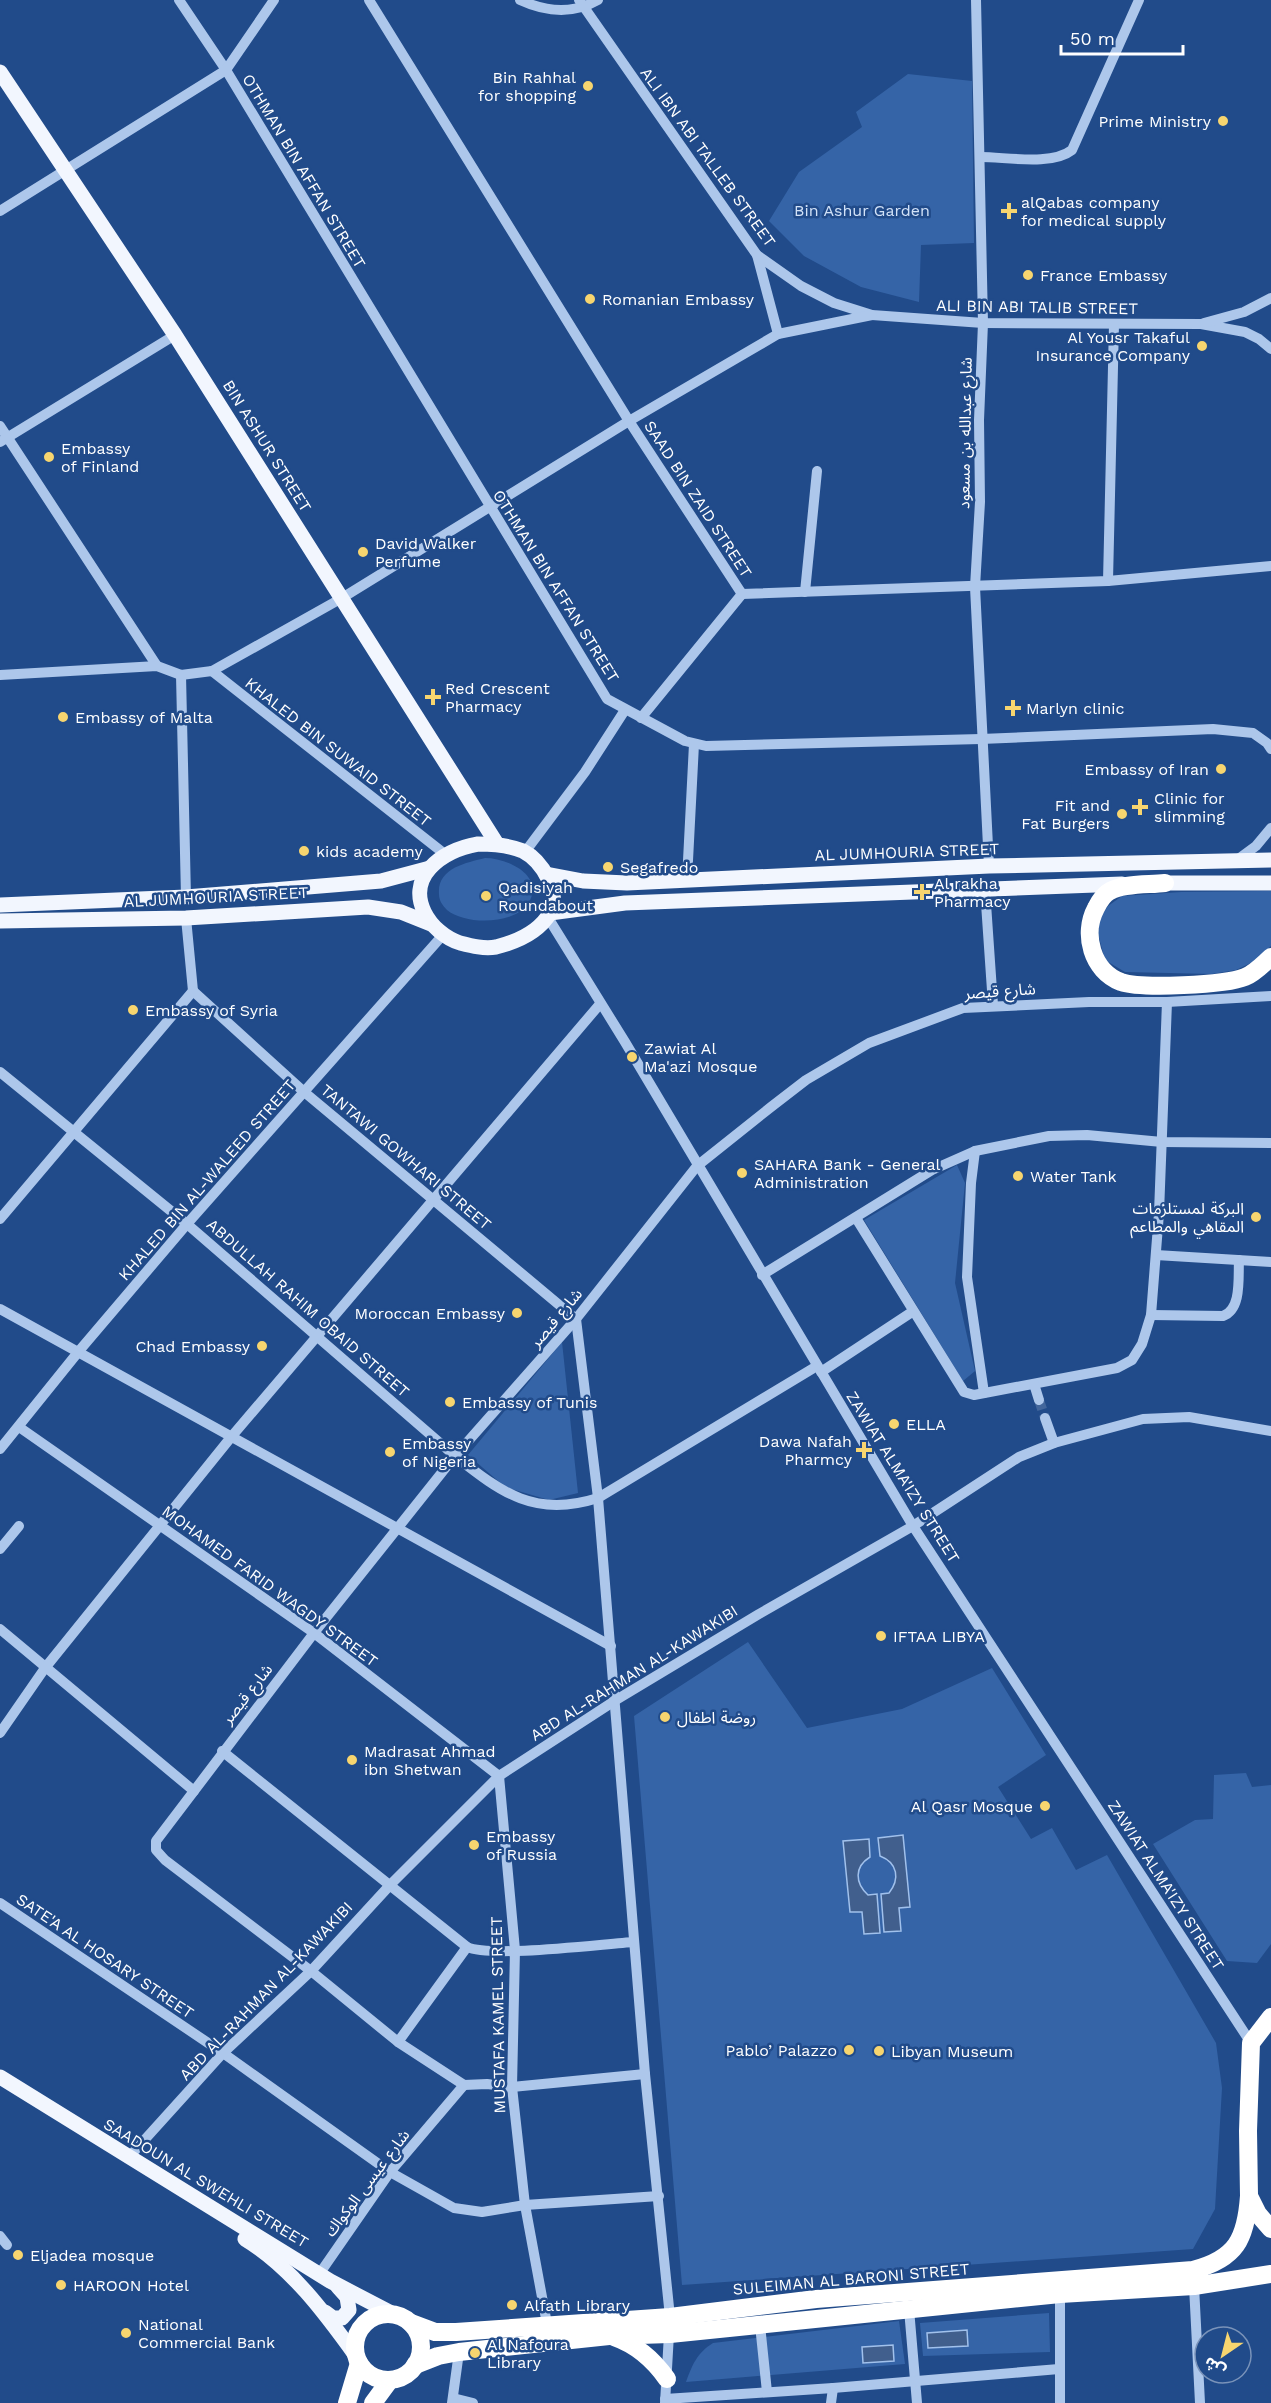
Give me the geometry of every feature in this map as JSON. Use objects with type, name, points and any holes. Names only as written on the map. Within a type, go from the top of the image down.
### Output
[{"type":"highway","points":[[1165,883],[1109,891],[1100,900],[1090,925],[1090,944],[1096,960],[1108,973],[1121,981],[1137,984],[1227,981],[1245,977],[1271,957]]},
{"type":"highway","points":[[1251,2043],[1271,2016]]},
{"type":"highway","name":"SULEIMAN AL BARONI STREET","points":[[415,2365],[438,2356],[459,2352],[609,2336],[816,2299],[1193,2270],[1212,2265],[1237,2246],[1248,2218],[1251,2043]]},
{"type":"highway","points":[[1249,2196],[1258,2214],[1271,2229]]},
{"type":"highway","name":"SULEIMAN AL BARONI STREET","points":[[403,2319],[435,2332],[547,2324],[760,2325],[1060,2294],[1194,2286],[1271,2274]]},
{"type":"highway","points":[[347,2403],[358,2360],[355,2345],[357,2334],[373,2317],[384,2314],[403,2319],[420,2338],[421,2348],[415,2365],[408,2373],[390,2380],[373,2403]]},
{"type":"highway","points":[[609,2336],[642,2351],[667,2379]]},
{"type":"highway","points":[[358,2360],[372,2376],[390,2380]]},
{"type":"main road","name":"BIN ASHUR STREET","points":[[0,72],[175,335],[497,844]]},
{"type":"main road","points":[[478,844],[497,844],[525,852],[537,861],[553,889],[548,914],[529,934],[494,947],[474,947],[442,936],[431,924],[421,906],[422,881],[430,868],[446,855],[462,847],[478,844]]},
{"type":"main road","name":"AL JUMHOURIA STREET","points":[[546,874],[583,881],[627,883],[989,866],[1271,860]]},
{"type":"main road","name":"AL JUMHOURIA STREET","points":[[0,904],[186,897],[381,881],[430,868]]},
{"type":"main road","points":[[548,914],[625,903],[1165,883],[1271,883]]},
{"type":"main road","name":"AL JUMHOURIA STREET","points":[[0,921],[186,918],[368,907],[400,912],[431,924]]},
{"type":"main road","name":"SAADOUN AL SWEHLI STREET","points":[[0,2077],[325,2277],[403,2319]]},
{"type":"main road","name":"SAADOUN AL SWEHLI STREET","points":[[0,2087],[256,2246],[284,2270],[320,2308],[358,2360]]},
{"type":"main road","points":[[320,2308],[327,2315],[337,2319],[342,2318],[349,2310],[348,2297],[325,2277]]},
{"type":"street","name":"OTHMAN BIN AFFAN STREET","points":[[178,0],[226,70],[489,508],[611,703],[694,744],[722,746],[981,739],[1213,729],[1253,733],[1267,743],[1271,749]]},
{"type":"street","points":[[0,211],[65,168],[226,70],[274,0]]},
{"type":"street","name":"SAAD BIN ZAID STREET","points":[[369,0],[629,421],[742,594],[1108,581],[1271,566]]},
{"type":"street","points":[[520,0],[552,11],[598,0]]},
{"type":"street","name":"شارع عبدالله بن مسعود","points":[[976,0],[983,323],[979,420],[980,502],[975,587],[989,866]]},
{"type":"street","points":[[981,157],[1053,159],[1066,155],[1072,150],[1139,0]]},
{"type":"street","name":"ALI IBN ABI TALLEB STREET","points":[[581,4],[757,255],[801,286],[834,303],[872,315]]},
{"type":"street","points":[[757,255],[778,334]]},
{"type":"street","name":"ALI BIN ABI TALIB STREET","points":[[1200,324],[1244,312],[1271,298]]},
{"type":"street","points":[[0,675],[157,666],[181,675],[212,671],[342,598],[629,421],[778,334],[872,315]]},
{"type":"street","name":"ALI BIN ABI TALIB STREET","points":[[872,315],[983,323],[1200,324],[1245,332],[1259,339],[1271,349]]},
{"type":"street","points":[[1108,581],[1114,324]]},
{"type":"street","points":[[3,439],[175,335]]},
{"type":"street","points":[[0,426],[3,439],[157,666]]},
{"type":"street","points":[[805,592],[817,471]]},
{"type":"street","points":[[641,718],[742,594]]},
{"type":"street","name":"KHALED BIN SUWAID STREET","points":[[212,671],[446,855]]},
{"type":"street","points":[[181,675],[186,897]]},
{"type":"street","points":[[525,852],[585,772],[625,710]]},
{"type":"street","points":[[687,880],[694,744]]},
{"type":"street","points":[[1236,860],[1256,846],[1271,828]]},
{"type":"street","points":[[985,889],[993,1005]]},
{"type":"street","name":"ZAWIAT ALMA'IZY STREET","points":[[548,914],[913,1526],[1251,2043]]},
{"type":"street","points":[[0,1219],[193,991],[186,918]]},
{"type":"street","name":"KHALED BIN AL-WALEED STREET","points":[[0,1449],[79,1351],[187,1224],[442,936]]},
{"type":"street","name":"TANTAWI GOWHARI STREET","points":[[193,991],[303,1091],[576,1319]]},
{"type":"street","name":"شارع قيصر","points":[[311,1971],[165,1860],[154,1846],[222,1751],[396,1528],[455,1456],[576,1319],[698,1166],[771,1107],[836,1060],[869,1043],[948,1012],[993,1005],[1167,1002],[1271,996]]},
{"type":"street","points":[[855,1218],[960,1388],[968,1394],[1095,1374],[1117,1368],[1132,1360],[1142,1344],[1151,1315],[1162,1142],[1167,1002]]},
{"type":"street","points":[[0,1733],[45,1668],[232,1436],[600,1004]]},
{"type":"street","name":"ABDULLAH RAHIM OBAID STREET","points":[[0,1072],[187,1224],[455,1456],[491,1485],[521,1500],[560,1506],[598,1498],[912,1312]]},
{"type":"street","points":[[762,1275],[932,1170],[975,1151],[1049,1136],[1087,1135],[1162,1142],[1271,1143]]},
{"type":"street","points":[[975,1151],[971,1183],[967,1278],[984,1393]]},
{"type":"street","points":[[1156,1255],[1271,1262]]},
{"type":"street","points":[[1151,1315],[1216,1316],[1229,1314],[1236,1303],[1239,1260]]},
{"type":"street","points":[[0,1309],[611,1646]]},
{"type":"street","points":[[576,1319],[598,1498],[645,2074],[659,2196],[670,2325],[665,2401],[1059,2369]]},
{"type":"street","points":[[1034,1384],[1039,1400]]},
{"type":"street","name":"ABD AL-RAHMAN AL-KAWAKIBI","points":[[129,2157],[223,2053],[311,1971],[391,1884],[498,1776],[616,1700],[759,1614],[913,1526],[1019,1457],[1054,1443],[1143,1419],[1189,1417],[1271,1431]]},
{"type":"street","points":[[1045,1418],[1054,1443]]},
{"type":"street","name":"MOHAMED FARID WAGDY STREET","points":[[19,1427],[314,1633],[498,1776]]},
{"type":"street","points":[[0,1549],[19,1526]]},
{"type":"street","points":[[0,1629],[194,1791]]},
{"type":"street","points":[[222,1751],[467,1947],[515,1950],[634,1942]]},
{"type":"street","name":"MUSTAFA KAMEL STREET","points":[[498,1776],[515,1950],[512,2087],[525,2205],[547,2324]]},
{"type":"street","name":"SATE'A AL HOSARY STREET","points":[[0,1904],[223,2053],[390,2172],[454,2208],[482,2212],[525,2205],[659,2196]]},
{"type":"street","points":[[398,2042],[467,1947]]},
{"type":"street","points":[[311,1971],[398,2042],[464,2085],[487,2084],[512,2087],[645,2074]]},
{"type":"street","name":"شارع عيسى الوكواك","points":[[325,2277],[390,2172],[464,2085]]},
{"type":"street","points":[[1194,2286],[1200,2403]]},
{"type":"street","points":[[1060,2294],[1060,2403]]},
{"type":"street","points":[[909,2309],[917,2403]]},
{"type":"street","points":[[760,2325],[767,2392]]},
{"type":"street","points":[[459,2352],[452,2401],[473,2403]]},
{"type":"street","points":[[831,2403],[833,2388]]},
{"type":"green space","name":"Bin Ashur Garden","points":[[908,74],[972,81],[974,243],[921,245],[919,302],[861,287],[804,256],[769,221],[799,172],[862,127],[856,112]]},
{"type":"green space","points":[[485,858],[504,861],[522,870],[532,885],[532,894],[528,904],[512,916],[501,919],[477,920],[455,915],[447,910],[439,896],[443,878],[454,868]]},
{"type":"green space","points":[[1271,891],[1271,946],[1255,961],[1236,970],[1212,974],[1125,972],[1105,960],[1098,934],[1100,918],[1108,906],[1122,896],[1181,892]]},
{"type":"green space","points":[[957,1165],[965,1183],[955,1283],[975,1371],[963,1381],[864,1220]]},
{"type":"green space","points":[[562,1342],[578,1493],[549,1500],[505,1487],[468,1455]]},
{"type":"green space","points":[[748,1642],[807,1728],[902,1709],[992,1668],[1046,1755],[998,1787],[1031,1839],[1052,1828],[1076,1870],[1107,1855],[1216,2043],[1222,2088],[1215,2209],[1193,2249],[682,2285],[634,1716]]},
{"type":"green space","points":[[1246,1773],[1252,1787],[1271,1785],[1271,1944],[1257,1963],[1227,1961],[1153,1844],[1195,1820],[1213,1819],[1214,1775]]},
{"type":"green space","points":[[1049,2313],[1050,2352],[923,2356],[920,2323]]},
{"type":"green space","points":[[899,2321],[905,2364],[686,2382],[696,2360],[713,2343]]},
{"type":"shaded area","points":[[903,1835],[910,1907],[899,1908],[901,1931],[884,1932],[881,1894],[889,1893],[896,1877],[891,1863],[880,1856],[878,1838]]},
{"type":"shaded area","points":[[869,1839],[870,1857],[861,1865],[858,1875],[868,1895],[877,1894],[880,1933],[864,1934],[862,1912],[850,1912],[843,1841]]},
{"type":"shaded area","points":[[967,2330],[968,2346],[928,2348],[927,2333]]},
{"type":"shaded area","points":[[893,2345],[894,2361],[863,2363],[862,2347]]},
{"type":"tunnel","points":[[1039,1400],[1045,1418]]},
{"type":"place","name":"Bin Rahhal for shopping","points":[[588,86]]},
{"type":"place","name":"Prime Ministry","points":[[1223,121]]},
{"type":"place","name":"alQabas company for medical supply","points":[[1009,211]]},
{"type":"place","name":"France Embassy","points":[[1028,275]]},
{"type":"place","name":"Romanian Embassy","points":[[590,299]]},
{"type":"place","name":"Al Yousr Takaful Insurance Company","points":[[1202,346]]},
{"type":"place","name":"Embassy of Finland","points":[[49,457]]},
{"type":"place","name":"David Walker Perfume","points":[[363,552]]},
{"type":"place","name":"Red Crescent Pharmacy","points":[[433,697]]},
{"type":"place","name":"Marlyn clinic","points":[[1013,708]]},
{"type":"place","name":"Embassy of Malta","points":[[63,717]]},
{"type":"place","name":"Embassy of Iran","points":[[1221,769]]},
{"type":"place","name":"Clinic for slimming","points":[[1140,807]]},
{"type":"place","name":"Fit and Fat Burgers","points":[[1122,814]]},
{"type":"place","name":"kids academy","points":[[304,851]]},
{"type":"place","name":"Segafredo","points":[[608,867]]},
{"type":"place","name":"Al rakha Pharmacy","points":[[922,892]]},
{"type":"place","name":"Qadisiyah Roundabout","points":[[486,896]]},
{"type":"place","name":"Embassy of Syria","points":[[133,1010]]},
{"type":"place","name":"Zawiat Al Ma'azi Mosque","points":[[632,1057]]},
{"type":"place","name":"SAHARA Bank - General Administration","points":[[742,1173]]},
{"type":"place","name":"Water Tank","points":[[1018,1176]]},
{"type":"place","name":"البركة لمستلزمات المقاهي والمطاعم","points":[[1256,1217]]},
{"type":"place","name":"Moroccan Embassy","points":[[517,1313]]},
{"type":"place","name":"Chad Embassy","points":[[262,1346]]},
{"type":"place","name":"Embassy of Tunis","points":[[450,1402]]},
{"type":"place","name":"ELLA","points":[[894,1424]]},
{"type":"place","name":"Dawa Nafah Pharmcy","points":[[864,1450]]},
{"type":"place","name":"Embassy of Nigeria","points":[[390,1452]]},
{"type":"place","name":"IFTAA LIBYA","points":[[881,1636]]},
{"type":"place","name":"روضة اطفال","points":[[665,1717]]},
{"type":"place","name":"Madrasat Ahmad ibn Shetwan","points":[[352,1760]]},
{"type":"place","name":"Al Qasr Mosque","points":[[1045,1806]]},
{"type":"place","name":"Embassy of Russia","points":[[474,1845]]},
{"type":"place","name":"Pablo’ Palazzo","points":[[849,2050]]},
{"type":"place","name":"Libyan Museum","points":[[879,2051]]},
{"type":"place","name":"Eljadea mosque","points":[[18,2255]]},
{"type":"place","name":"HAROON Hotel","points":[[61,2285]]},
{"type":"place","name":"Alfath Library","points":[[512,2305]]},
{"type":"place","name":"National Commercial Bank","points":[[126,2333]]},
{"type":"place","name":"Al Nafoura Library","points":[[475,2353]]}]
